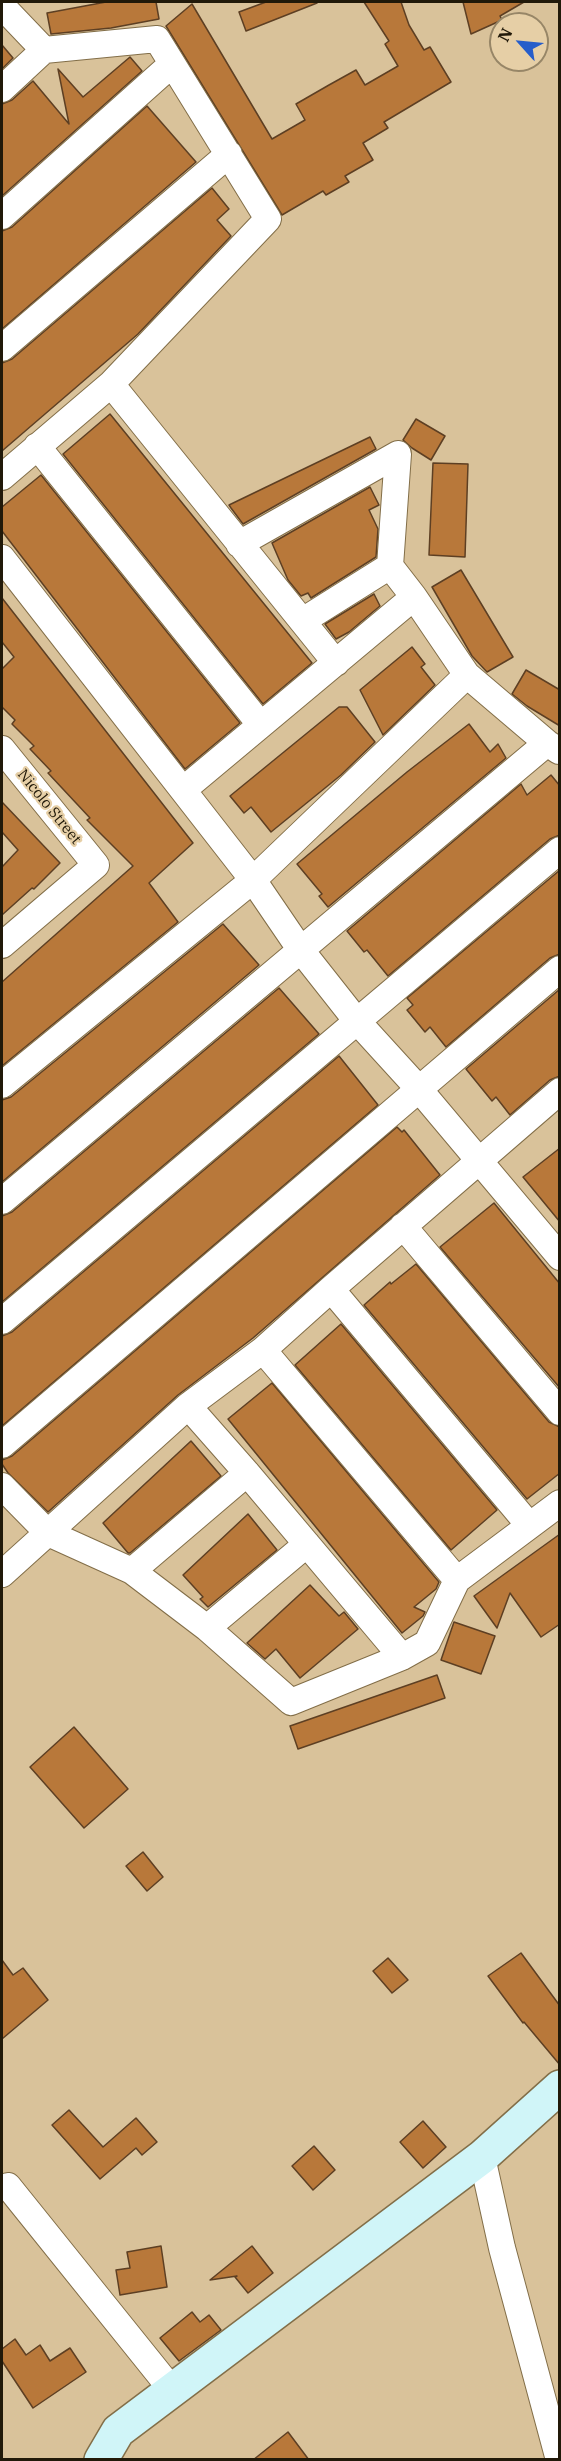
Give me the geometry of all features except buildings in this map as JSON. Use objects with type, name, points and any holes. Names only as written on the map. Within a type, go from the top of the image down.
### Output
[{"type":"street","points":[[2,6],[44,50]]},
{"type":"street","points":[[2,89],[44,50],[157,39],[268,219],[111,384],[2,477]]},
{"type":"street","points":[[2,216],[172,64]]},
{"type":"street","points":[[2,348],[229,154]]},
{"type":"street","points":[[111,384],[239,544],[304,620],[336,663]]},
{"type":"street","points":[[37,446],[260,724]]},
{"type":"street","points":[[2,1201],[300,949],[553,747],[467,675],[390,566],[398,454],[239,544]]},
{"type":"street","points":[[2,558],[253,880],[300,949],[356,1020],[418,1088],[560,1257]]},
{"type":"street","points":[[304,620],[390,566]]},
{"type":"street","points":[[183,790],[414,597]]},
{"type":"street","points":[[2,1085],[253,880],[467,675]]},
{"type":"street","name":"Nicolo Street","points":[[2,945],[96,866],[5,759]]},
{"type":"street","points":[[2,1321],[560,850]]},
{"type":"street","points":[[2,1445],[560,969]]},
{"type":"street","points":[[2,1574],[188,1406],[263,1350],[477,1161],[560,1092]]},
{"type":"street","points":[[403,1226],[560,1412]]},
{"type":"street","points":[[331,1288],[529,1525]]},
{"type":"street","points":[[263,1350],[457,1580]]},
{"type":"street","points":[[188,1406],[402,1657]]},
{"type":"street","points":[[132,1571],[247,1473]]},
{"type":"street","points":[[2,1486],[48,1533],[132,1571],[207,1628],[291,1702],[402,1657],[427,1643],[457,1580],[560,1503]]},
{"type":"street","points":[[207,1628],[307,1544]]},
{"type":"street","points":[[101,2460],[118,2430],[482,2157],[560,2087]]},
{"type":"street","points":[[482,2157],[502,2248],[559,2460]]},
{"type":"street","points":[[8,2186],[172,2390]]}]
